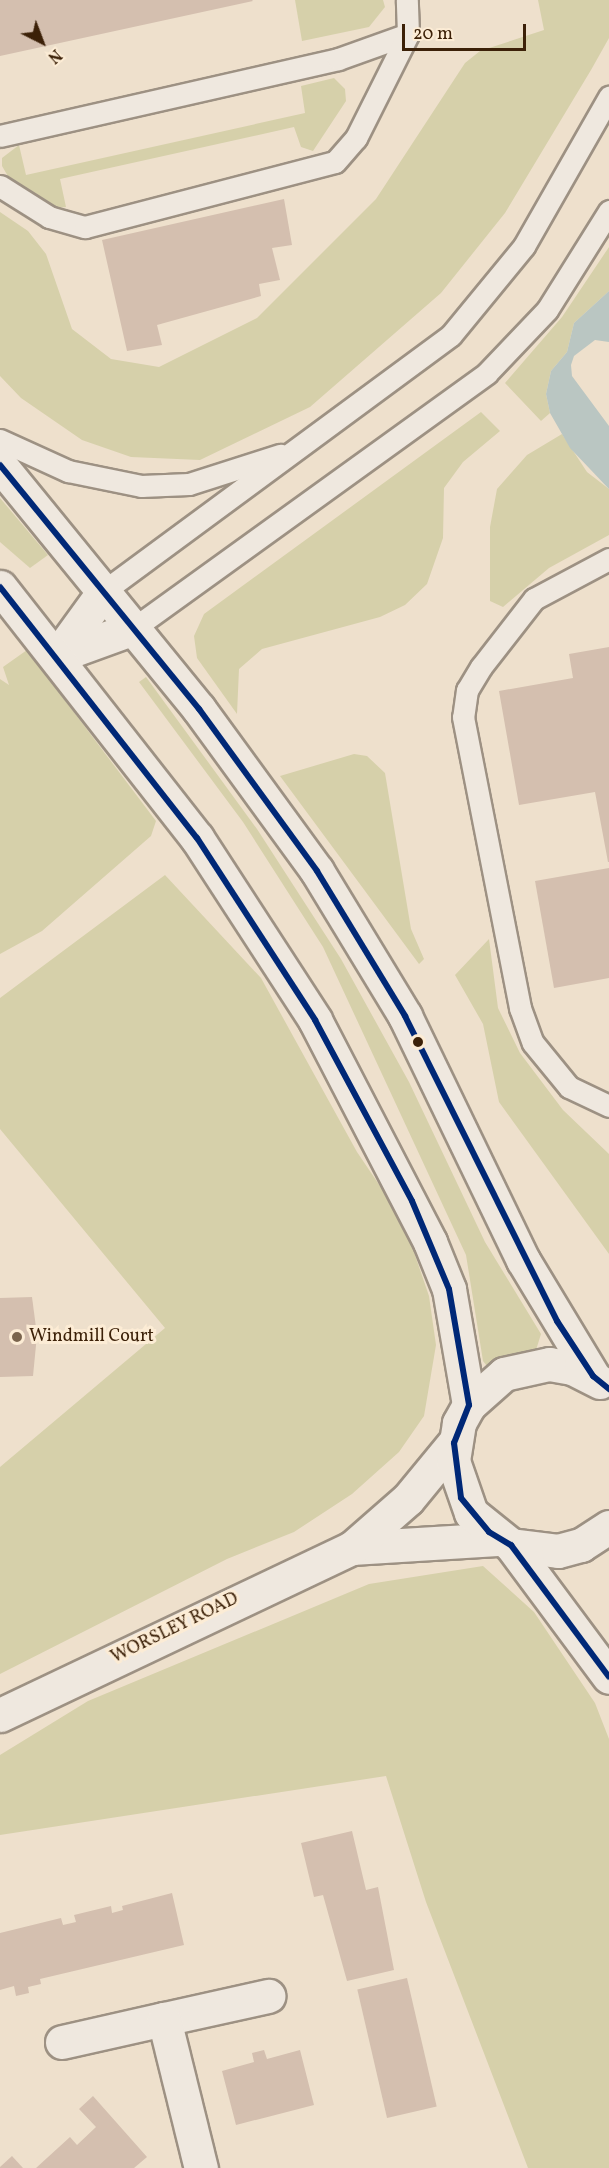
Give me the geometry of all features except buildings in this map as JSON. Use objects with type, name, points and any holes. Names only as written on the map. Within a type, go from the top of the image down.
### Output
[{"type":"main road","points":[[0,465],[134,628],[278,814],[364,947],[434,1073],[523,1260],[601,1383]]},
{"type":"main road","points":[[0,587],[57,656],[197,838],[315,1020],[430,1242],[454,1310],[469,1405]]},
{"type":"main road","points":[[57,656],[104,591]]},
{"type":"main road","points":[[57,656],[134,628]]},
{"type":"main road","points":[[601,1383],[549,1364],[526,1367],[504,1374],[469,1405],[454,1443],[461,1498],[506,1542],[609,1677]]},
{"type":"main road","name":"WORSLEY ROAD","points":[[0,1714],[352,1548],[408,1499],[454,1443]]},
{"type":"main road","name":"WORSLEY ROAD","points":[[352,1548],[506,1542],[558,1551],[581,1545],[609,1527]]},
{"type":"main road","points":[[62,2042],[268,1996]]},
{"type":"main road","points":[[164,2019],[201,2168]]},
{"type":"lane","points":[[0,186],[49,217],[85,227],[335,162],[356,138],[408,34],[412,1]]},
{"type":"lane","points":[[0,136],[338,59],[408,34]]},
{"type":"lane","points":[[104,591],[307,446],[451,335],[489,294],[609,97]]},
{"type":"lane","points":[[134,628],[487,373],[547,310],[609,211]]},
{"type":"lane","points":[[0,440],[69,471],[141,486],[189,484],[307,446]]},
{"type":"lane","points":[[609,559],[534,599],[480,667],[467,690],[463,717],[520,1008],[533,1043],[569,1087],[609,1106]]},
{"type":"shaded area","points":[[295,0],[383,0],[385,7],[369,27],[302,41]]},
{"type":"shaded area","points":[[538,0],[609,0],[609,38],[505,213],[441,293],[310,407],[200,460],[131,457],[82,440],[21,398],[0,376],[0,212],[28,231],[46,254],[72,329],[111,359],[159,367],[257,318],[376,199],[465,63],[480,51],[544,30]]},
{"type":"shaded area","points":[[334,78],[345,89],[346,101],[313,151],[301,147],[294,127],[60,179],[66,207],[57,208],[9,178],[2,166],[2,158],[19,145],[26,175],[305,113],[301,86]]},
{"type":"shaded area","points":[[609,247],[609,291],[574,323],[567,352],[551,371],[546,394],[550,413],[541,421],[505,383],[562,317]]},
{"type":"shaded area","points":[[609,291],[609,342],[595,340],[574,356],[571,365],[572,376],[609,426],[609,489],[570,448],[550,413],[546,394],[551,371],[567,352],[574,323]]},
{"type":"shaded area","points":[[481,412],[500,431],[463,462],[444,488],[443,538],[427,584],[405,605],[380,617],[262,649],[239,669],[237,714],[197,658],[194,636],[204,614]]},
{"type":"shaded area","points":[[562,434],[587,472],[609,489],[609,535],[549,568],[503,607],[490,601],[490,527],[497,489],[527,455]]},
{"type":"shaded area","points":[[0,498],[48,555],[30,568],[0,542]]},
{"type":"shaded area","points":[[27,650],[156,821],[151,836],[42,931],[0,954],[0,679],[9,685],[3,667]]},
{"type":"shaded area","points":[[146,677],[257,829],[341,959],[409,1082],[485,1242],[541,1334],[536,1350],[487,1366],[483,1361],[466,1255],[323,947],[243,822],[139,682]]},
{"type":"shaded area","points":[[354,754],[367,756],[385,773],[411,929],[424,959],[419,964],[280,776]]},
{"type":"shaded area","points":[[165,875],[261,978],[357,1152],[403,1220],[429,1296],[436,1345],[424,1416],[399,1452],[352,1494],[294,1532],[227,1559],[0,1674],[0,1467],[165,1328],[0,1129],[0,998]]},
{"type":"shaded area","points":[[489,939],[498,1008],[520,1053],[563,1110],[609,1154],[609,1254],[499,1102],[483,1024],[455,975]]},
{"type":"shaded area","points":[[483,1566],[534,1612],[595,1703],[609,1739],[609,2168],[528,2168],[426,1902],[386,1776],[0,1835],[0,1755],[88,1701],[369,1584]]},
{"type":"transit line","points":[[0,465],[199,709],[317,871],[405,1016],[557,1321],[593,1376],[609,1389]]},
{"type":"transit line","points":[[0,587],[197,838],[315,1020],[412,1201],[449,1289],[469,1405],[454,1443],[461,1498],[489,1532],[511,1545],[609,1677]]},
{"type":"place","name":"Windmill Court","points":[[17,1337]]}]
